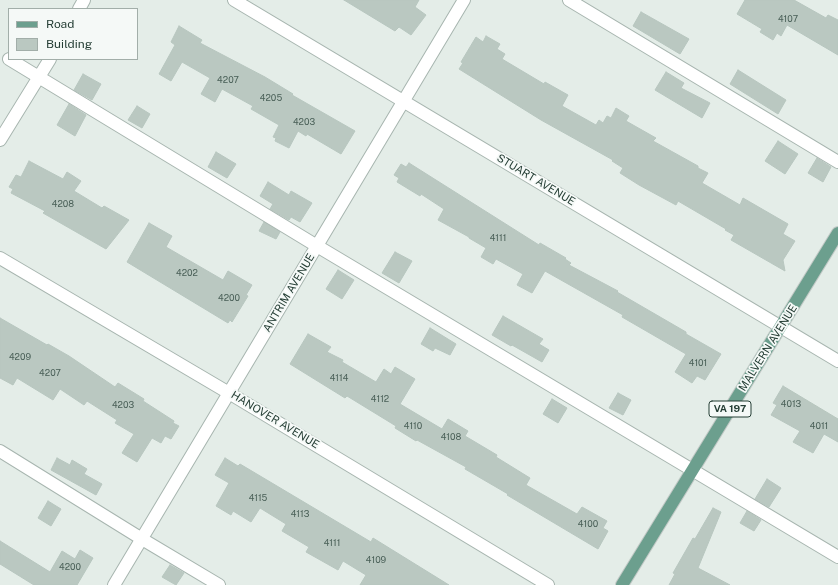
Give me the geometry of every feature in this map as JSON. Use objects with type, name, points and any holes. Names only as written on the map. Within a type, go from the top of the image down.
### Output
[{"type":"main road","name":"MALVERN AVENUE","points":[[622,585],[838,233]]},
{"type":"street","name":"STUART AVENUE","points":[[234,0],[838,361]]},
{"type":"street","name":"ANTRIM AVENUE","points":[[114,585],[464,0]]},
{"type":"street","points":[[569,0],[838,162]]},
{"type":"street","points":[[11,60],[317,246],[838,557]]},
{"type":"street","points":[[0,140],[49,60]]},
{"type":"street","name":"HANOVER AVENUE","points":[[0,258],[229,393],[548,585]]},
{"type":"street","points":[[0,451],[219,585]]},
{"type":"building","points":[[344,0],[419,0],[415,7],[426,15],[411,35],[399,27],[395,31]]},
{"type":"building","points":[[745,0],[794,0],[826,18],[828,15],[838,20],[838,55],[787,25],[781,36],[777,33],[773,40],[760,32],[762,29],[737,14]]},
{"type":"building","points":[[641,12],[689,39],[680,54],[633,26]]},
{"type":"building","points":[[179,26],[202,40],[200,43],[265,77],[293,94],[292,95],[355,131],[341,154],[307,134],[306,136],[298,131],[289,148],[275,141],[276,138],[273,137],[279,125],[251,109],[253,106],[222,89],[215,102],[201,94],[210,78],[182,62],[171,81],[159,74],[175,45],[171,42]]},
{"type":"building","points":[[486,36],[500,44],[497,49],[505,54],[502,59],[544,84],[545,82],[568,95],[562,106],[596,125],[599,120],[603,123],[607,116],[611,118],[616,108],[629,116],[626,121],[656,138],[653,141],[708,173],[702,183],[740,205],[743,198],[788,224],[783,234],[795,241],[783,260],[785,271],[731,240],[734,235],[725,230],[726,229],[678,201],[676,205],[639,185],[620,173],[623,168],[612,161],[613,160],[541,120],[459,69],[463,63],[461,62],[476,37],[483,42]]},
{"type":"building","points":[[738,70],[786,100],[778,114],[730,84]]},
{"type":"building","points":[[666,72],[684,83],[681,88],[710,103],[702,118],[655,90]]},
{"type":"building","points":[[83,74],[101,84],[92,100],[74,90]]},
{"type":"building","points":[[69,104],[86,115],[75,136],[57,125]]},
{"type":"building","points":[[137,106],[150,114],[142,128],[128,120]]},
{"type":"building","points":[[778,141],[798,154],[785,174],[765,161]]},
{"type":"building","points":[[216,152],[236,164],[227,178],[208,167]]},
{"type":"building","points":[[817,158],[831,167],[823,182],[808,173]]},
{"type":"building","points":[[29,161],[63,179],[67,172],[81,181],[74,191],[102,208],[104,206],[129,220],[106,249],[43,213],[45,211],[11,193],[13,189],[9,187],[16,175],[21,177]]},
{"type":"building","points":[[409,163],[539,245],[540,243],[566,258],[565,259],[571,263],[569,265],[618,291],[617,292],[721,354],[705,380],[697,376],[692,383],[675,372],[686,354],[622,317],[623,315],[545,271],[532,293],[517,285],[523,274],[496,259],[493,264],[481,257],[486,248],[438,220],[444,209],[421,194],[420,196],[397,182],[399,178],[394,175],[401,164],[406,167]]},
{"type":"building","points":[[268,182],[289,195],[291,191],[312,203],[300,222],[291,217],[289,220],[270,209],[273,204],[260,196]]},
{"type":"building","points":[[264,222],[280,232],[276,239],[259,231]]},
{"type":"building","points":[[149,223],[172,236],[166,247],[223,280],[228,271],[252,285],[246,295],[248,296],[232,322],[230,320],[228,323],[127,262]]},
{"type":"building","points":[[395,252],[412,261],[399,283],[382,273]]},
{"type":"building","points":[[338,270],[354,280],[342,299],[326,289]]},
{"type":"building","points":[[503,316],[543,339],[539,344],[549,350],[542,362],[492,335]]},
{"type":"building","points":[[0,318],[69,356],[115,387],[118,383],[144,399],[143,401],[174,421],[173,423],[179,426],[171,439],[165,436],[161,443],[152,438],[137,462],[122,453],[134,434],[115,423],[117,420],[87,401],[84,405],[60,389],[53,400],[17,378],[13,385],[0,378]]},
{"type":"building","points":[[430,328],[456,344],[450,355],[435,348],[433,351],[421,344]]},
{"type":"building","points":[[308,334],[331,347],[327,352],[343,360],[342,362],[376,382],[384,369],[391,374],[395,367],[415,379],[400,404],[442,429],[448,419],[468,431],[465,436],[497,455],[496,457],[530,478],[526,485],[577,514],[582,507],[607,521],[603,528],[608,531],[598,549],[465,469],[466,467],[417,440],[416,441],[395,428],[396,426],[347,396],[345,398],[290,364]]},
{"type":"building","points":[[783,386],[838,419],[838,442],[824,434],[813,453],[793,442],[800,431],[771,415],[777,405],[773,403]]},
{"type":"building","points":[[618,393],[631,400],[623,415],[609,408]]},
{"type":"building","points":[[552,399],[567,408],[558,423],[543,414]]},
{"type":"building","points":[[57,458],[70,465],[72,460],[87,469],[84,474],[102,484],[96,495],[51,470]]},
{"type":"building","points":[[225,458],[238,466],[240,464],[371,542],[373,538],[449,585],[360,585],[366,575],[343,561],[338,570],[306,552],[309,547],[282,531],[286,524],[260,508],[251,522],[233,511],[231,515],[216,506],[229,483],[215,475]]},
{"type":"building","points":[[767,479],[781,488],[769,507],[755,499]]},
{"type":"building","points":[[48,501],[61,509],[51,526],[38,518]]},
{"type":"building","points":[[713,508],[721,512],[698,568],[730,585],[669,585],[675,574],[673,573],[693,538],[695,539]]},
{"type":"building","points":[[747,511],[761,520],[754,531],[740,523]]},
{"type":"building","points":[[0,541],[50,572],[62,551],[75,559],[80,550],[93,558],[77,585],[34,585],[0,564]]},
{"type":"building","points":[[170,565],[184,573],[176,585],[162,577]]}]
